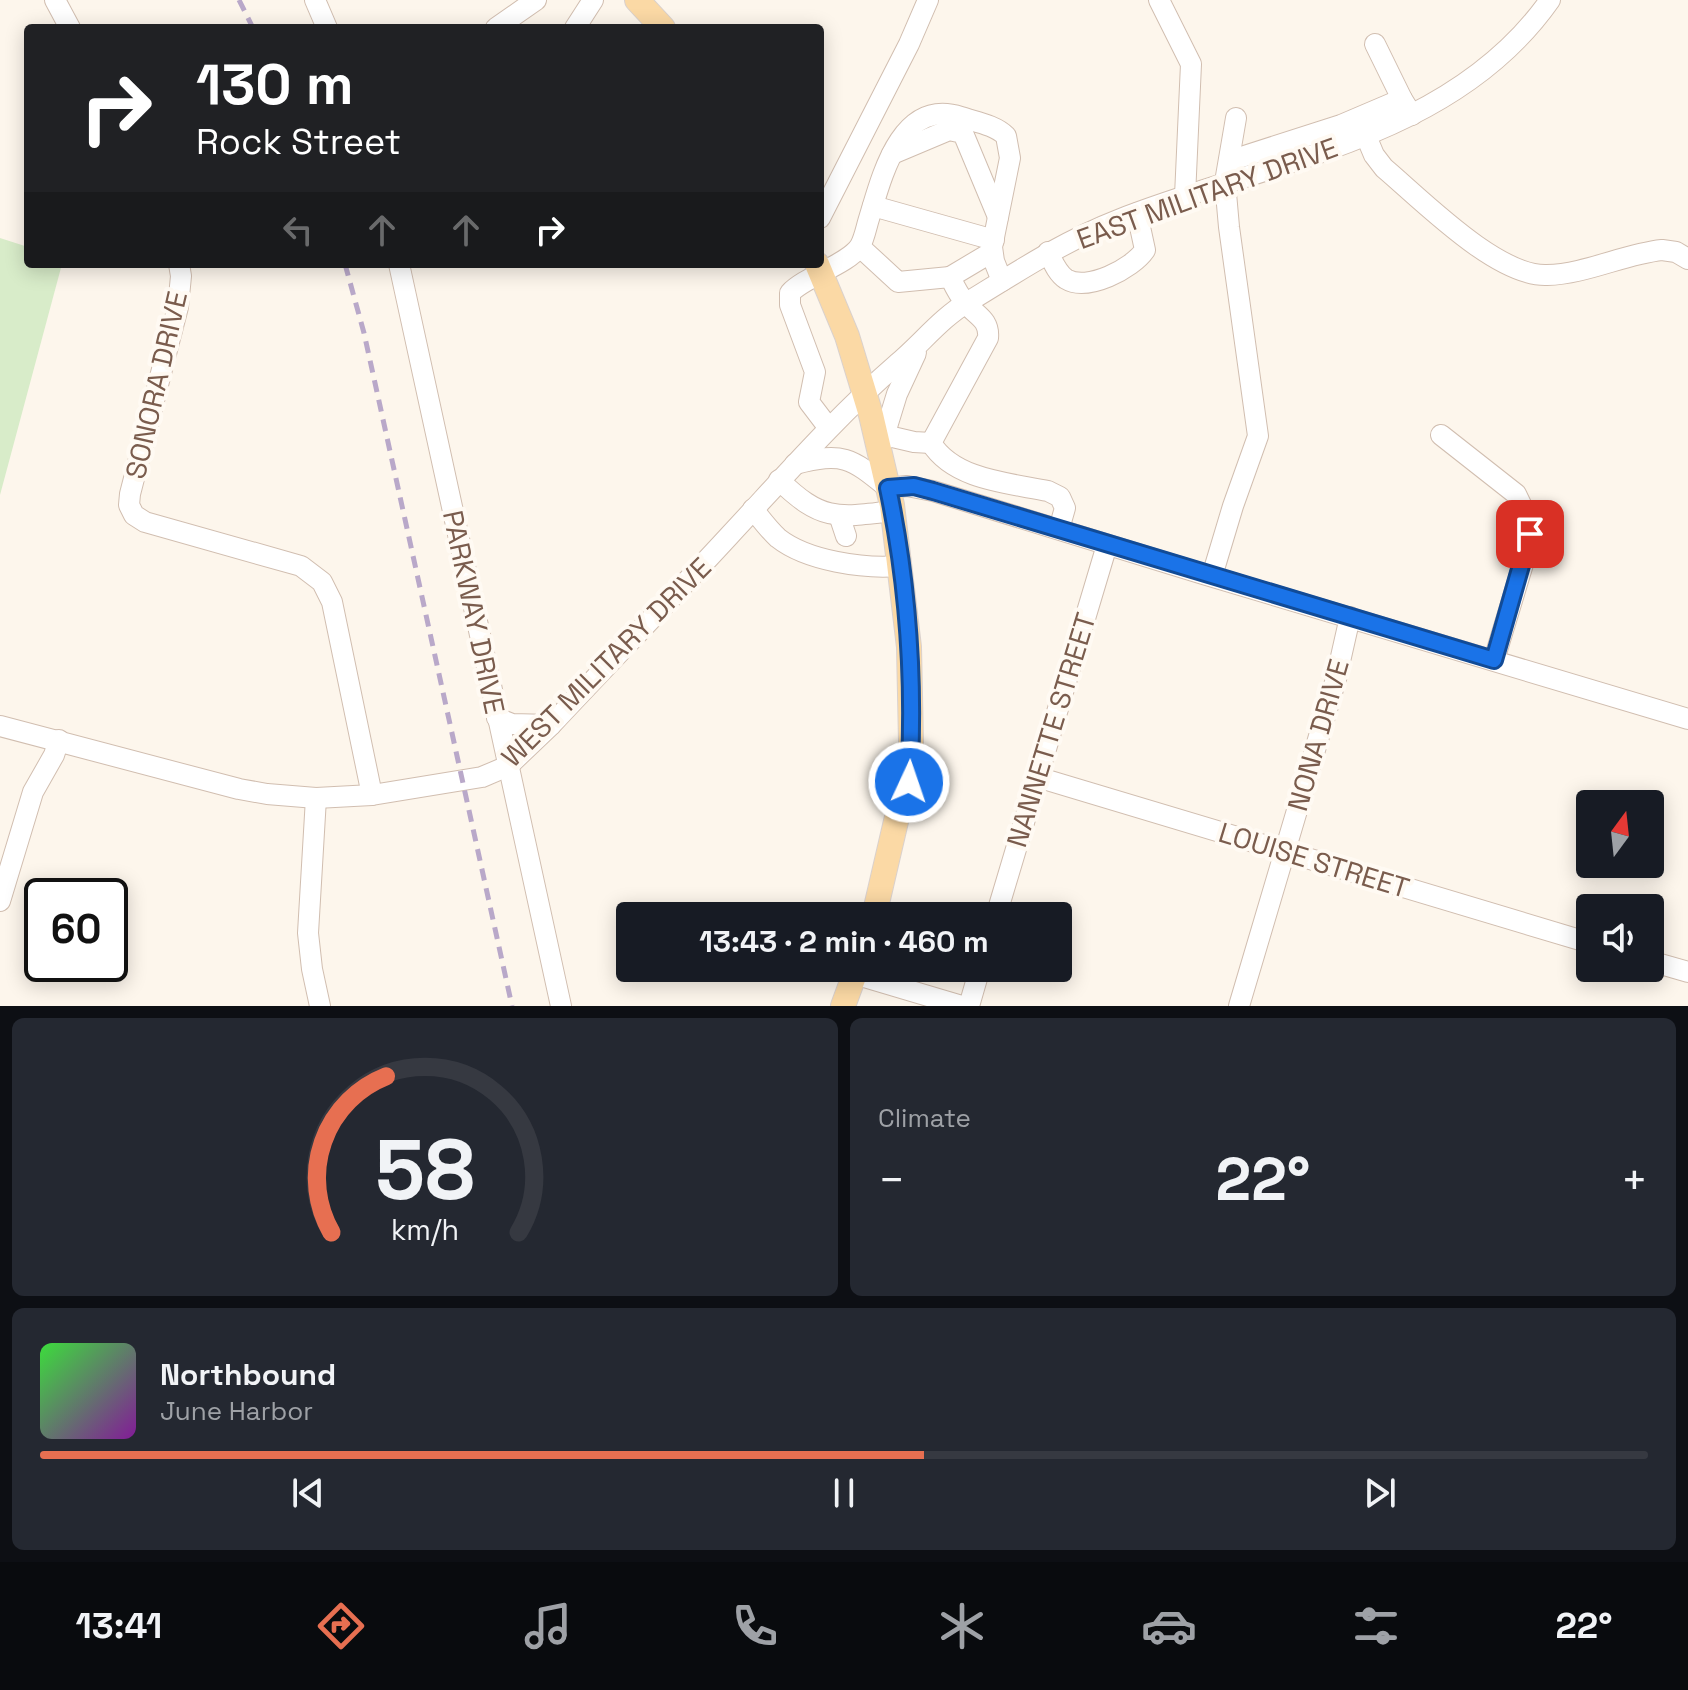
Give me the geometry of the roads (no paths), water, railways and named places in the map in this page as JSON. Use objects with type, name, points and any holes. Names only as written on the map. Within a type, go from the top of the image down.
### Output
[{"type":"main road","points":[[637,0],[659,24]]},
{"type":"main road","points":[[819,269],[847,336],[882,443],[911,673],[909,782],[897,817],[877,902]]},
{"type":"main road","points":[[843,1006],[851,982]]},
{"type":"street","points":[[55,0],[68,24]]},
{"type":"street","points":[[315,0],[325,24]]},
{"type":"street","points":[[502,24],[536,0]]},
{"type":"street","points":[[578,24],[593,0]]},
{"type":"street","points":[[824,210],[902,58],[928,0]]},
{"type":"street","points":[[1159,0],[1191,64],[1185,196]]},
{"type":"street","name":"EAST MILITARY DRIVE","points":[[866,392],[965,303],[1048,252],[1137,213],[1366,136],[1407,107],[1457,90],[1519,37],[1550,0]]},
{"type":"street","points":[[1229,161],[1407,107],[1375,44]]},
{"type":"street","points":[[824,266],[860,247],[883,171],[892,154],[913,125],[942,113],[1003,132],[1008,140],[1010,158],[993,246],[1002,281]]},
{"type":"street","points":[[1212,576],[1258,436],[1225,182],[1236,118]]},
{"type":"street","points":[[892,154],[949,130],[963,133],[998,217]]},
{"type":"street","points":[[1366,136],[1384,168],[1496,260],[1519,271],[1546,275],[1662,250],[1676,252],[1688,259]]},
{"type":"street","points":[[873,206],[993,246]]},
{"type":"street","points":[[1048,252],[1059,273],[1074,283],[1107,275],[1133,263],[1145,250],[1137,213]]},
{"type":"street","points":[[860,247],[898,282],[950,277],[993,246]]},
{"type":"street","name":"SONORA DRIVE","points":[[180,268],[178,307],[138,458],[129,505],[134,515],[145,522],[301,566],[322,582],[332,602],[372,795]]},
{"type":"street","name":"PARKWAY DRIVE","points":[[400,268],[561,1006]]},
{"type":"street","points":[[819,269],[789,296],[815,368],[809,402],[828,427]]},
{"type":"street","points":[[931,443],[988,338],[987,324],[965,303],[950,277]]},
{"type":"street","points":[[920,345],[897,394],[882,443],[931,443],[944,460],[959,469],[1048,491],[1060,497],[1065,508],[1059,529]]},
{"type":"street","name":"WEST MILITARY DRIVE","points":[[0,726],[267,794],[316,798],[372,795],[462,781],[497,772],[508,766],[551,725],[828,427],[866,392]]},
{"type":"street","points":[[1441,435],[1516,494],[1529,521],[1530,541],[1494,660]]},
{"type":"street","points":[[795,464],[822,457],[840,457],[856,463],[890,500]]},
{"type":"street","points":[[779,480],[805,504],[810,515],[839,515],[890,500],[914,486],[1688,719]]},
{"type":"street","points":[[753,509],[780,539],[804,551],[853,565],[899,566]]},
{"type":"street","points":[[839,515],[846,536]]},
{"type":"street","name":"NANNETTE STREET","points":[[1000,902],[1107,545]]},
{"type":"street","name":"NONA DRIVE","points":[[1239,1006],[1336,679],[1350,617]]},
{"type":"street","points":[[497,718],[527,726],[551,725]]},
{"type":"street","points":[[0,901],[33,792],[59,740]]},
{"type":"street","name":"LOUISE STREET","points":[[1037,777],[1576,939]]},
{"type":"street","points":[[316,798],[308,933],[320,1006]]},
{"type":"street","points":[[1664,965],[1688,972]]},
{"type":"street","points":[[889,982],[962,1006]]},
{"type":"street","points":[[969,1006],[976,982]]},
{"type":"railway","points":[[239,0],[251,24]]},
{"type":"railway","points":[[346,268],[364,333],[512,1006]]}]
